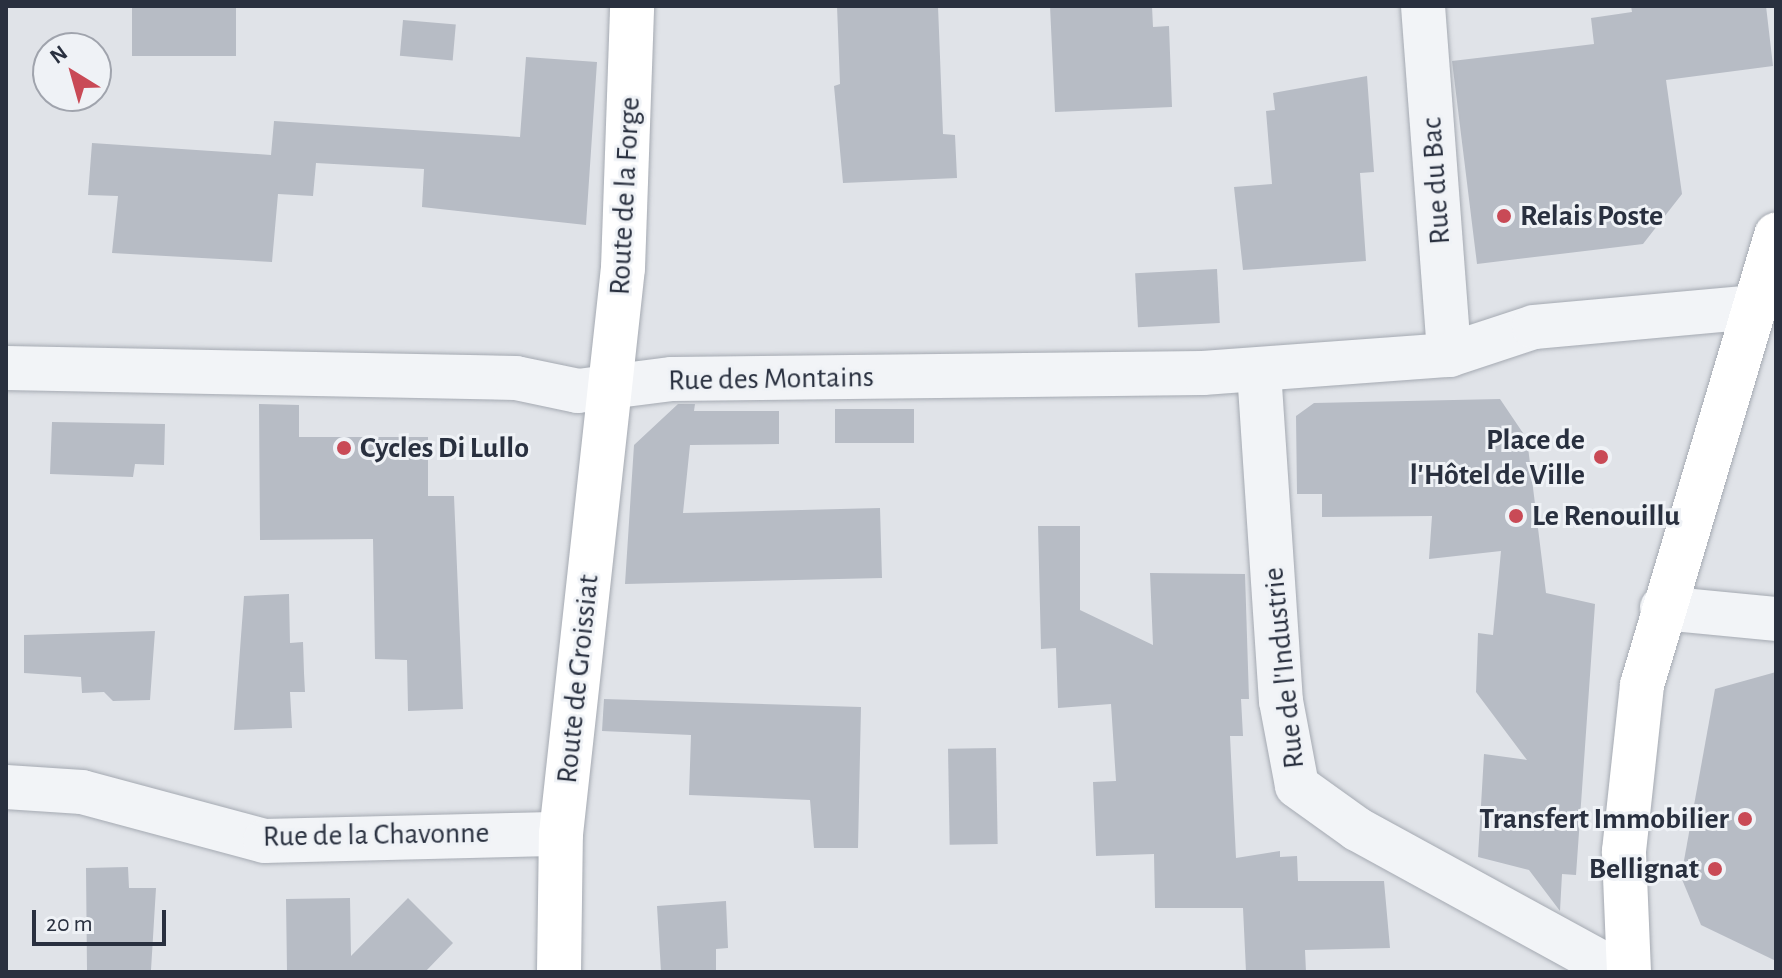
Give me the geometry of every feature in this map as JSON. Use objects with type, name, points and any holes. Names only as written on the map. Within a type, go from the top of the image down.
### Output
[{"type":"main road","name":"Route de la Forge","points":[[613,387],[632,6]]},
{"type":"main road","points":[[1629,972],[1628,773],[1662,608],[1776,235]]},
{"type":"main road","name":"Route de Groissiat","points":[[559,972],[561,834],[613,387]]},
{"type":"street","name":"Rue du Bac","points":[[1423,6],[1449,355]]},
{"type":"street","name":"Rue des Montains","points":[[6,368],[516,378],[578,391],[672,379],[1259,371],[1449,355],[1534,327],[1753,307]]},
{"type":"street","name":"Rue de l'Industrie","points":[[1259,371],[1281,701],[1297,786],[1345,822],[1618,972]]},
{"type":"street","points":[[1662,608],[1776,619]]},
{"type":"street","name":"Rue de la Chavonne","points":[[6,787],[82,792],[265,841],[561,834]]},
{"type":"building","points":[[132,6],[236,6],[236,56],[132,56]]},
{"type":"building","points":[[837,6],[938,6],[943,134],[955,135],[957,178],[843,183],[834,86],[840,84]]},
{"type":"building","points":[[1050,6],[1152,6],[1153,27],[1169,26],[1172,107],[1055,112]]},
{"type":"building","points":[[1631,6],[1766,6],[1773,66],[1666,80],[1682,194],[1643,244],[1477,264],[1452,61],[1594,44],[1591,18],[1632,12]]},
{"type":"building","points":[[403,20],[456,25],[453,60],[400,56]]},
{"type":"building","points":[[526,57],[597,62],[586,225],[422,207],[424,169],[316,163],[313,196],[278,194],[272,262],[112,253],[118,196],[88,195],[92,143],[271,155],[274,121],[520,137]]},
{"type":"building","points":[[1367,76],[1374,172],[1360,173],[1366,261],[1243,270],[1234,187],[1272,184],[1266,111],[1275,110],[1273,93]]},
{"type":"building","points":[[1217,269],[1220,323],[1138,327],[1135,273]]},
{"type":"building","points":[[1500,399],[1527,439],[1546,593],[1595,604],[1576,875],[1562,874],[1560,911],[1529,870],[1478,857],[1484,754],[1527,760],[1476,692],[1478,633],[1493,635],[1501,551],[1429,559],[1432,516],[1322,517],[1322,494],[1297,494],[1296,416],[1314,403]]},
{"type":"building","points":[[259,404],[299,405],[299,437],[428,437],[428,496],[454,496],[463,709],[408,711],[407,660],[375,659],[373,539],[260,540]]},
{"type":"building","points":[[678,404],[695,404],[694,411],[779,411],[779,444],[690,445],[683,513],[880,508],[882,578],[625,584],[634,445]]},
{"type":"building","points":[[835,409],[914,409],[914,443],[835,443]]},
{"type":"building","points":[[52,422],[165,424],[164,465],[135,464],[133,477],[50,474]]},
{"type":"building","points":[[1038,526],[1080,526],[1080,610],[1153,645],[1150,573],[1245,574],[1249,699],[1241,699],[1243,736],[1230,736],[1236,858],[1280,851],[1280,857],[1297,856],[1298,881],[1384,881],[1390,948],[1305,950],[1306,972],[1246,972],[1243,908],[1155,908],[1154,854],[1096,856],[1093,782],[1116,781],[1111,704],[1058,708],[1056,648],[1041,649]]},
{"type":"building","points":[[289,594],[290,643],[303,642],[305,692],[290,692],[292,728],[234,730],[244,596]]},
{"type":"building","points":[[155,631],[150,700],[113,701],[104,692],[82,693],[81,677],[24,673],[24,635]]},
{"type":"building","points":[[1776,672],[1776,961],[1701,925],[1681,877],[1715,689]]},
{"type":"building","points":[[604,699],[861,707],[858,848],[814,848],[810,800],[689,795],[691,735],[602,731]]},
{"type":"building","points":[[996,748],[998,844],[950,845],[948,749]]},
{"type":"building","points":[[128,867],[129,888],[156,888],[151,970],[87,971],[86,868]]},
{"type":"building","points":[[350,898],[351,956],[408,898],[453,943],[425,972],[287,972],[286,899]]},
{"type":"building","points":[[726,901],[728,948],[716,949],[716,972],[661,972],[657,906]]},
{"type":"place","name":"Relais Poste","points":[[1504,216]]},
{"type":"place","name":"Cycles Di Lullo","points":[[344,448]]},
{"type":"place","name":"Place de l'Hôtel de Ville","points":[[1601,457]]},
{"type":"place","name":"Le Renouillu","points":[[1516,516]]},
{"type":"place","name":"Transfert Immobilier","points":[[1745,819]]},
{"type":"place","name":"Bellignat","points":[[1715,869]]}]
